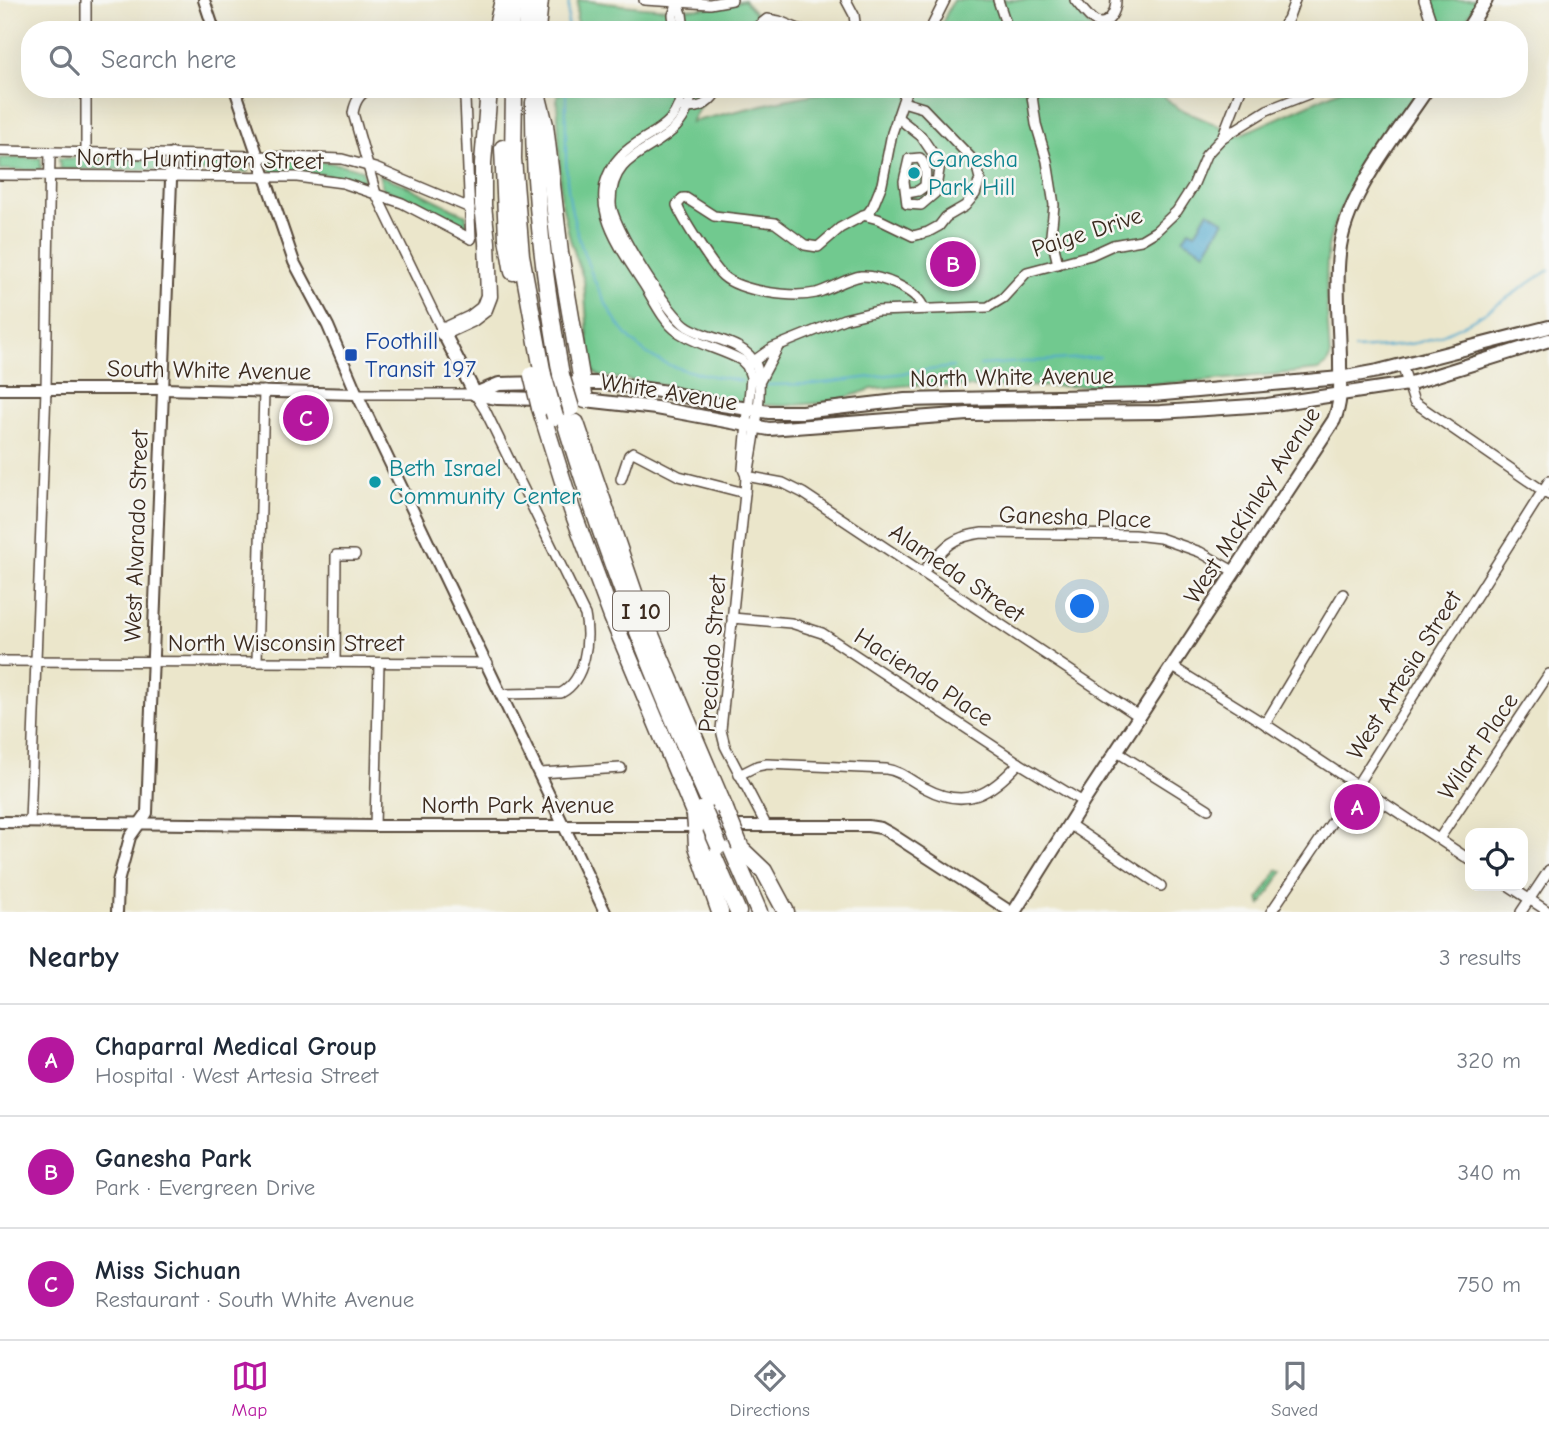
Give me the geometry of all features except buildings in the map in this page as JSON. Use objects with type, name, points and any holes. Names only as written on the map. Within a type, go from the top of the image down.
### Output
[{"type":"highway","points":[[498,21],[503,0]]},
{"type":"highway","points":[[511,21],[513,0]]},
{"type":"highway","points":[[519,21],[520,0]]},
{"type":"highway","points":[[527,21],[528,0]]},
{"type":"highway","points":[[538,21],[540,0]]},
{"type":"highway","points":[[443,332],[484,309],[489,296],[483,205],[488,98]]},
{"type":"highway","name":"I 10","points":[[504,98],[503,169],[507,238],[547,375],[568,408],[639,607],[706,810]]},
{"type":"highway","points":[[514,98],[513,159],[520,243],[527,296],[547,375]]},
{"type":"highway","points":[[523,98],[523,160],[528,237],[547,375]]},
{"type":"highway","name":"I 10","points":[[535,98],[534,171],[548,299],[547,375],[540,408],[572,510],[612,617],[723,847],[770,912]]},
{"type":"highway","points":[[538,98],[545,125],[560,253],[582,383],[568,408]]},
{"type":"highway","points":[[706,810],[748,912]]},
{"type":"highway","points":[[720,912],[723,847]]},
{"type":"highway","points":[[723,847],[759,912]]},
{"type":"highway","points":[[723,847],[764,871],[786,912]]},
{"type":"highway","name":"I 10","points":[[723,847],[738,912]]},
{"type":"main road","points":[[1472,21],[1486,0]]},
{"type":"main road","name":"West McKinley Avenue","points":[[1012,912],[1334,420],[1341,396],[1339,252],[1349,213],[1359,192],[1421,98]]},
{"type":"main road","name":"North White Avenue","points":[[475,394],[499,384],[604,383],[667,392],[752,410],[802,412],[905,400],[1150,395],[1340,378],[1549,327]]},
{"type":"main road","points":[[443,332],[475,394]]},
{"type":"main road","name":"North White Avenue","points":[[751,425],[769,429],[968,414],[1161,412],[1268,405],[1408,384],[1549,340]]},
{"type":"main road","name":"South White Avenue","points":[[475,394],[568,408]]},
{"type":"main road","name":"White Avenue","points":[[568,408],[656,408],[751,425]]},
{"type":"street","points":[[86,0],[86,21]]},
{"type":"street","points":[[204,0],[211,21]]},
{"type":"street","points":[[645,0],[710,4],[732,0]]},
{"type":"street","points":[[846,0],[855,21]]},
{"type":"street","points":[[935,21],[946,0]]},
{"type":"street","points":[[998,0],[1005,21]]},
{"type":"street","points":[[1076,0],[1094,21]]},
{"type":"street","points":[[1106,21],[1112,16],[1116,0]]},
{"type":"street","points":[[1287,21],[1295,0]]},
{"type":"street","points":[[1424,0],[1431,21]]},
{"type":"street","points":[[674,21],[673,15],[679,2]]},
{"type":"street","points":[[679,2],[683,21]]},
{"type":"street","points":[[764,21],[781,21]]},
{"type":"street","points":[[86,98],[86,152]]},
{"type":"street","points":[[238,98],[294,262],[328,326],[357,394],[503,694],[605,912]]},
{"type":"street","points":[[359,98],[353,113],[376,194],[443,332]]},
{"type":"street","points":[[0,151],[342,159],[367,165],[470,208],[465,98]]},
{"type":"street","points":[[683,98],[684,104]]},
{"type":"street","points":[[687,98],[671,127],[620,157],[612,168],[603,192],[605,217],[635,270],[675,329],[750,363],[757,368],[759,383]]},
{"type":"street","points":[[684,104],[706,98]]},
{"type":"street","points":[[904,98],[897,117],[882,184],[873,206],[824,244],[813,247],[775,223],[714,216],[686,198],[677,205],[723,276],[738,285],[754,290],[800,295],[815,293],[861,276],[897,283],[920,301],[924,309]]},
{"type":"street","points":[[1032,98],[1035,124],[1047,161],[1054,205],[1051,235],[1058,264]]},
{"type":"street","points":[[1222,138],[1238,98]]},
{"type":"street","name":"Paige Drive","points":[[750,363],[779,345],[844,319],[877,311],[988,307],[1003,299],[1027,272],[1091,255],[1113,245],[1141,240],[1156,231],[1177,211],[1193,186],[1206,155],[1222,138],[1267,110],[1298,98]]},
{"type":"street","points":[[863,215],[878,219],[913,236],[928,232],[965,206],[975,194],[980,180],[976,163],[923,108],[903,102]]},
{"type":"street","points":[[897,117],[921,136],[940,164],[935,193],[921,205],[907,204],[907,192]]},
{"type":"street","points":[[30,822],[46,390],[50,152]]},
{"type":"street","name":"West Alvarado Street","points":[[117,912],[118,882],[130,837],[147,813],[172,154]]},
{"type":"street","name":"North Huntington Street","points":[[0,175],[297,177],[343,183],[402,203],[471,239],[470,208]]},
{"type":"street","points":[[752,410],[759,383],[779,345]]},
{"type":"street","points":[[750,363],[752,410]]},
{"type":"street","points":[[1402,365],[1414,402],[1423,411],[1546,493]]},
{"type":"street","name":"South White Avenue","points":[[0,389],[475,394]]},
{"type":"street","points":[[257,661],[264,391]]},
{"type":"street","points":[[475,394],[585,615],[587,626],[584,657],[575,682],[569,689],[561,693],[503,694]]},
{"type":"street","name":"Preciado Street","points":[[752,410],[743,469],[746,476],[745,493],[721,730],[725,747],[766,825]]},
{"type":"street","points":[[621,479],[629,455],[633,452],[679,476],[745,493]]},
{"type":"street","name":"Alameda Street","points":[[746,476],[783,484],[803,493],[1140,717]]},
{"type":"street","name":"West Artesia Street","points":[[1271,912],[1357,785],[1546,493],[1549,481]]},
{"type":"street","name":"Ganesha Place","points":[[922,573],[947,543],[962,536],[982,533],[1134,535],[1160,538],[1200,551],[1235,572]]},
{"type":"street","points":[[335,663],[335,555],[355,555]]},
{"type":"street","points":[[1265,724],[1343,594]]},
{"type":"street","name":"Hacienda Place","points":[[732,618],[790,623],[807,626],[822,633],[1083,802]]},
{"type":"street","name":"North Wisconsin Street","points":[[0,661],[488,663]]},
{"type":"street","points":[[375,826],[379,663]]},
{"type":"street","points":[[1172,667],[1265,724],[1465,857]]},
{"type":"street","name":"Wilart Place","points":[[1439,839],[1549,674]]},
{"type":"street","points":[[1117,752],[1208,809]]},
{"type":"street","points":[[739,775],[767,764],[886,769],[895,770],[940,795],[975,797],[994,788],[1019,763]]},
{"type":"street","points":[[540,773],[621,768]]},
{"type":"street","name":"North Park Avenue","points":[[0,822],[375,826],[868,826],[881,828],[1012,912]]},
{"type":"street","points":[[1069,824],[1161,886]]},
{"type":"street","points":[[1521,912],[1549,870]]},
{"type":"street","points":[[1517,891],[1549,912]]},
{"type":"green space","points":[[578,0],[682,9],[744,0],[758,16],[755,21],[577,21]]},
{"type":"green space","points":[[953,0],[1069,0],[1086,21],[943,21]]},
{"type":"green space","points":[[1430,0],[1479,0],[1465,21],[1434,21]]},
{"type":"green space","points":[[557,98],[705,98],[691,122],[795,98],[1166,98],[1177,108],[1240,135],[1322,98],[1413,98],[1352,187],[1333,229],[1326,276],[1330,358],[1319,370],[1197,382],[1108,386],[911,385],[872,389],[821,403],[781,406],[739,403],[655,384],[600,376],[592,371],[590,365],[584,281],[561,200]]},
{"type":"green space","points":[[0,158],[41,158],[41,170],[0,170]]},
{"type":"green space","points":[[59,158],[163,160],[164,170],[60,169]]},
{"type":"green space","points":[[179,160],[244,161],[248,172],[179,171]]},
{"type":"green space","points":[[268,160],[339,164],[362,170],[365,183],[321,174],[272,172]]},
{"type":"green space","points":[[379,175],[466,215],[467,231],[409,199],[383,189]]},
{"type":"green space","points":[[1278,870],[1283,871],[1261,905],[1259,899]]},
{"type":"water","points":[[1208,211],[1224,221],[1205,252],[1183,239],[1189,230],[1195,233]]},
{"type":"waterway","points":[[568,21],[569,0]]},
{"type":"waterway","points":[[566,98],[566,169],[575,224],[592,274],[615,319],[630,338],[656,359],[692,372],[742,381]]},
{"type":"waterway","points":[[1354,349],[1404,345],[1437,337],[1487,311],[1549,270]]},
{"type":"waterway","points":[[980,365],[1100,357]]},
{"type":"waterway","points":[[767,385],[815,384],[953,367]]},
{"type":"place","name":"Ganesha Park Hill","points":[[914,173]]},
{"type":"place","name":"Ganesha Park","points":[[953,264]]},
{"type":"place","name":"Foothill Transit 197","points":[[351,355]]},
{"type":"place","name":"Miss Sichuan","points":[[306,418]]},
{"type":"place","name":"Beth Israel Community Center","points":[[375,482]]},
{"type":"place","name":"Chaparral Medical Group","points":[[1357,807]]}]
